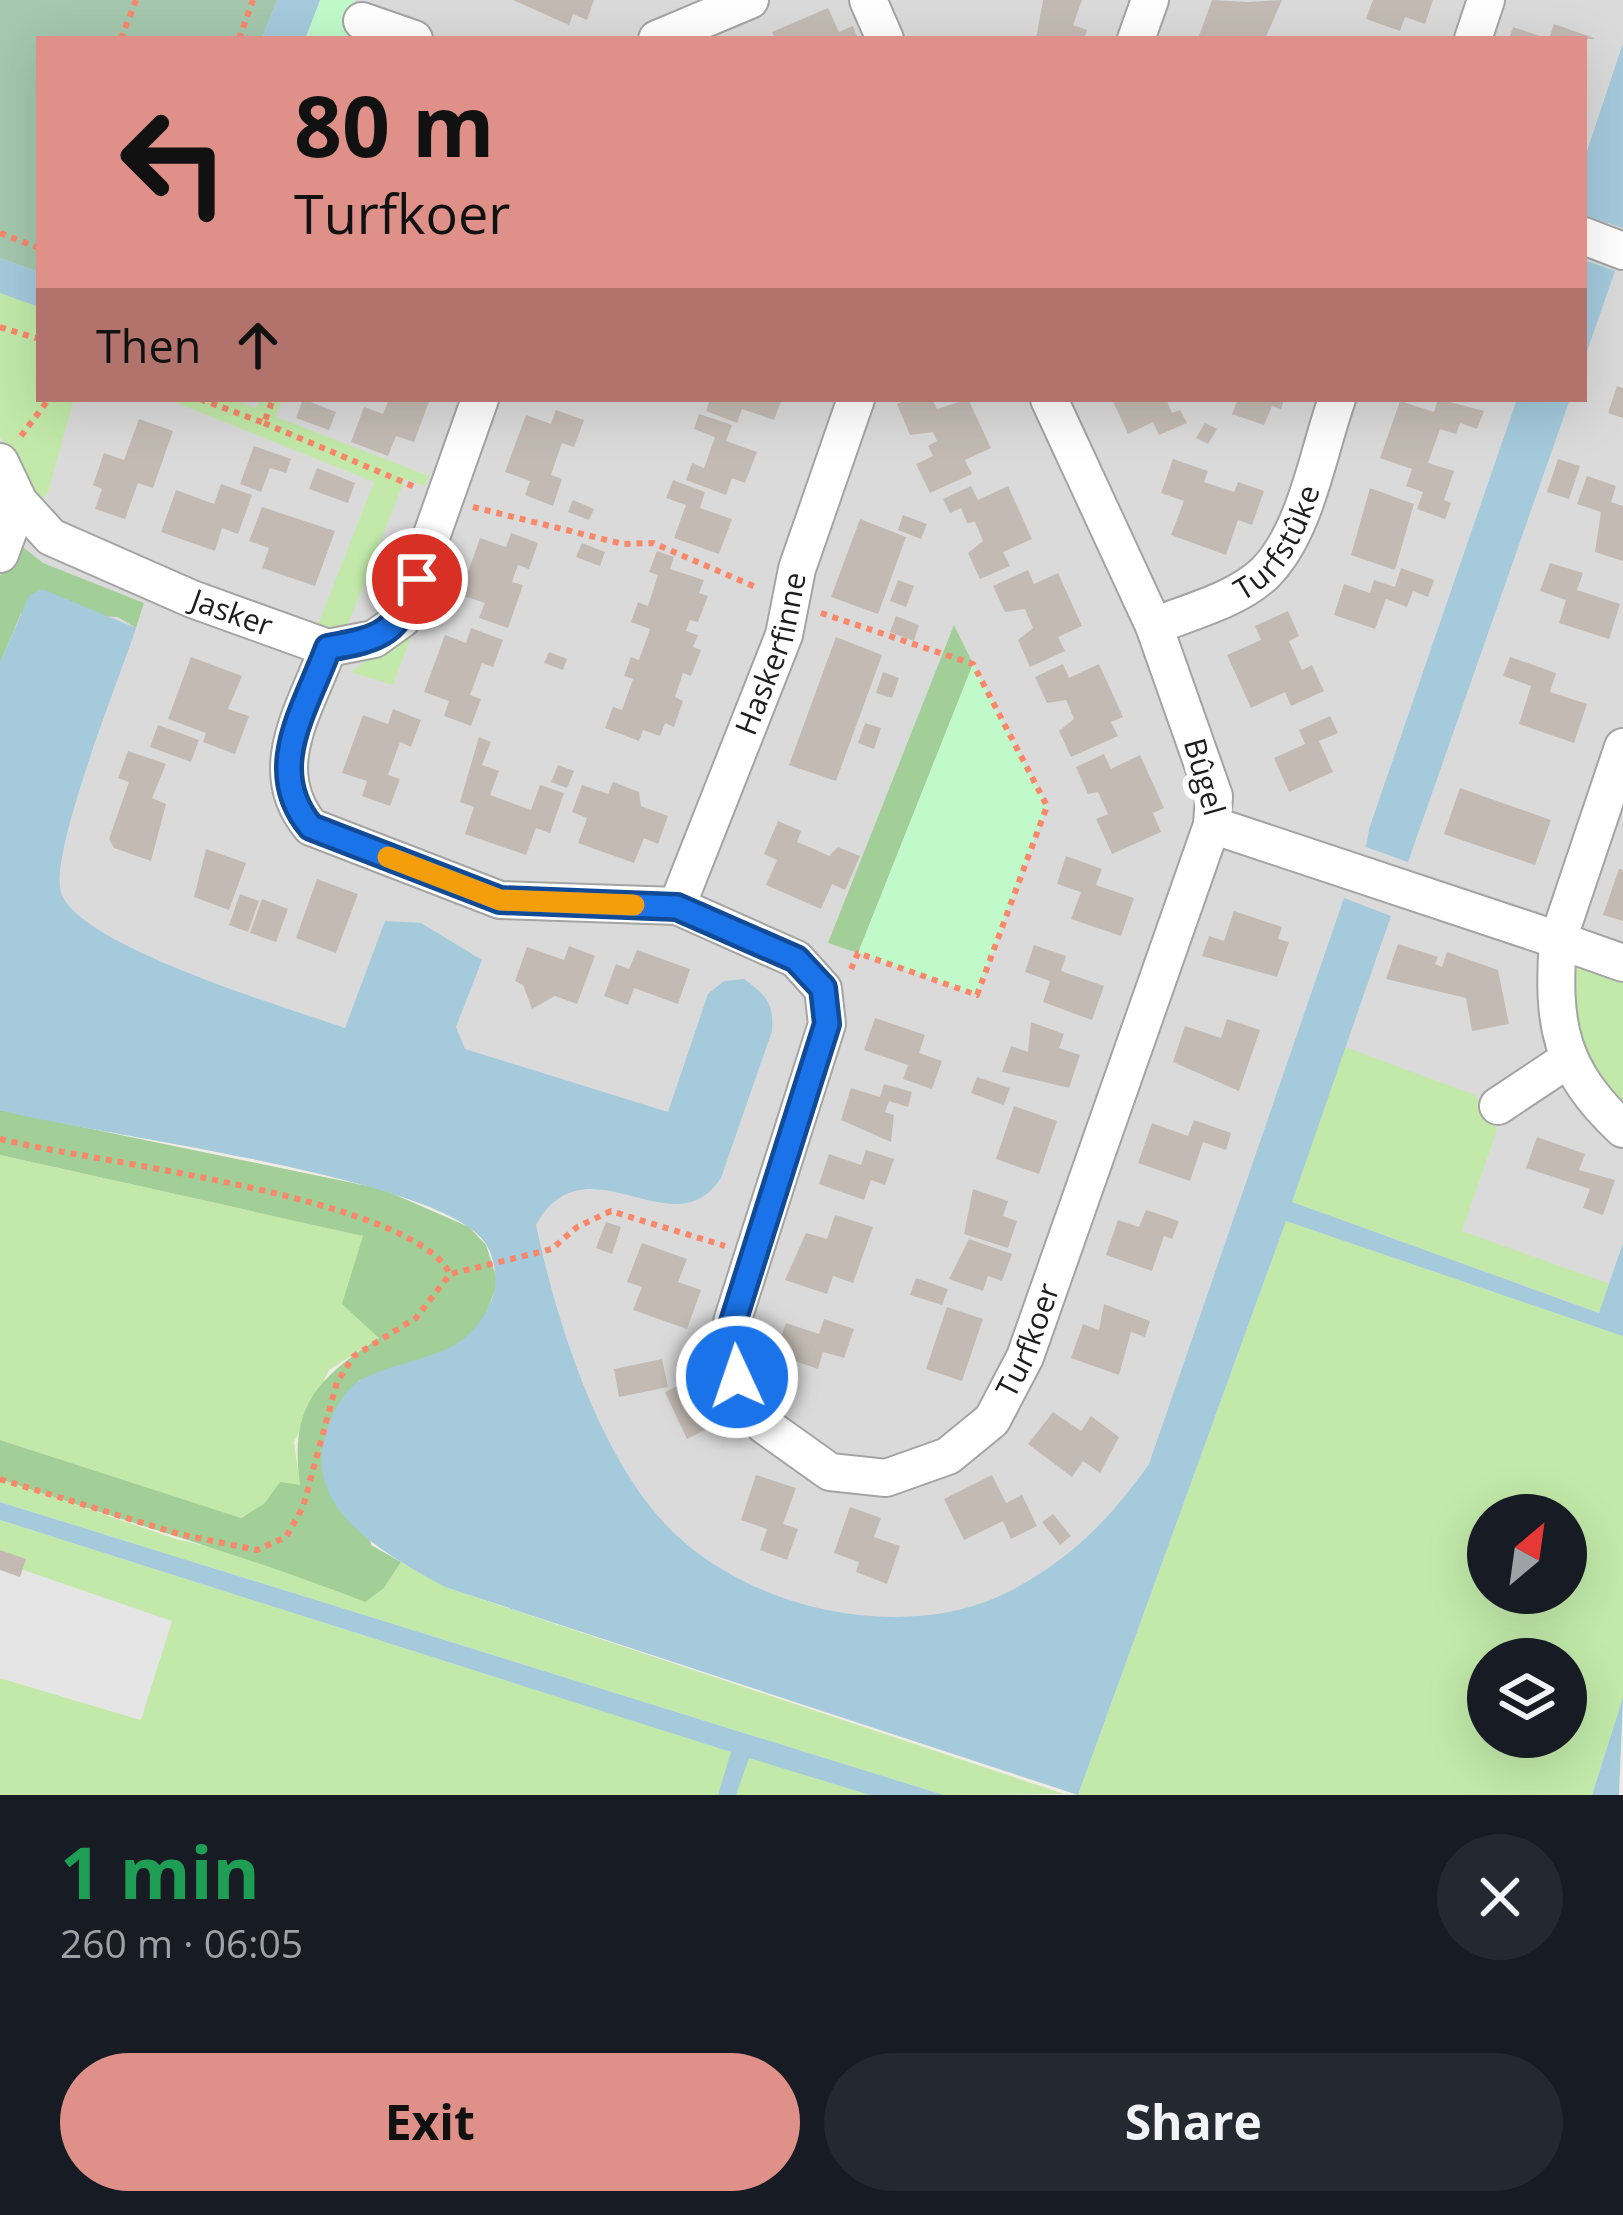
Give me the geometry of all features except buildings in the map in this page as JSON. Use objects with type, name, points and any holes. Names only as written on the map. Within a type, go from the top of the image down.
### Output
[{"type":"street","points":[[664,36],[750,0]]},
{"type":"street","points":[[868,0],[884,36]]},
{"type":"street","points":[[1137,36],[1150,0]]},
{"type":"street","points":[[1474,36],[1486,0]]},
{"type":"street","points":[[362,21],[405,36]]},
{"type":"street","points":[[1587,237],[1623,251]]},
{"type":"street","points":[[479,402],[402,619],[374,639],[328,648],[285,768],[290,802],[311,827],[500,900],[677,907]]},
{"type":"street","name":"Haskerfinne","points":[[677,907],[784,634],[797,569],[855,402]]},
{"type":"street","name":"Bûgel","points":[[1050,402],[1154,626],[1214,796],[1212,825],[1623,962]]},
{"type":"street","name":"Turfstûke","points":[[1154,626],[1228,596],[1262,576],[1280,554],[1336,402]]},
{"type":"street","name":"Jasker","points":[[0,462],[19,502],[51,537],[192,599],[328,648]]},
{"type":"street","points":[[0,554],[19,502]]},
{"type":"street","points":[[1623,747],[1558,940],[1553,1005],[1567,1060],[1623,1130]]},
{"type":"street","name":"Turfkoer","points":[[677,907],[796,959],[823,988],[827,1024],[733,1322],[737,1377],[764,1425],[830,1472],[886,1478],[948,1456],[992,1420],[1025,1357],[1212,825]]},
{"type":"street","points":[[1498,1106],[1567,1060]]},
{"type":"path","points":[[123,36],[136,0]]},
{"type":"path","points":[[240,36],[253,0]]},
{"type":"path","points":[[0,233],[36,247]]},
{"type":"path","points":[[0,327],[36,338]]},
{"type":"path","points":[[0,462],[47,402]]},
{"type":"path","points":[[208,402],[264,423],[272,402]]},
{"type":"path","points":[[0,1138],[348,1212],[429,1246],[450,1274]]},
{"type":"path","points":[[0,1479],[179,1534],[257,1550],[286,1537],[304,1507],[337,1382],[354,1356],[416,1318],[450,1274],[552,1249],[578,1227],[611,1211],[751,1255]]},
{"type":"shaded area","points":[[0,0],[1623,0],[1623,1386],[1244,1252],[1140,1532],[1037,1625],[878,1648],[696,1598],[578,1474],[502,1201],[0,940]]},
{"type":"shaded area","points":[[0,1562],[172,1621],[141,1720],[0,1678]]},
{"type":"green space","points":[[0,0],[277,0],[263,36],[36,36],[36,271],[0,258]]},
{"type":"green space","points":[[320,0],[355,0],[353,20],[358,36],[306,36]]},
{"type":"green space","points":[[0,293],[36,306],[36,402],[73,402],[48,492],[38,504],[0,436]]},
{"type":"green space","points":[[174,402],[239,402],[256,408],[259,402],[281,402],[276,417],[429,476],[425,486],[405,479],[345,632],[318,625],[374,482]]},
{"type":"green space","points":[[14,540],[43,563],[144,603],[136,628],[118,617],[21,613],[0,663],[0,577]]},
{"type":"green space","points":[[954,625],[973,664],[858,953],[828,943]]},
{"type":"green space","points":[[415,626],[393,685],[351,672]]},
{"type":"green space","points":[[973,664],[1047,806],[977,995],[858,953]]},
{"type":"green space","points":[[1570,949],[1623,967],[1623,1105],[1594,1066],[1579,1033]]},
{"type":"green space","points":[[1345,1047],[1475,1095],[1497,1130],[1462,1231],[1610,1284],[1600,1313],[1292,1202]]},
{"type":"green space","points":[[0,1110],[382,1189],[469,1227],[486,1245],[498,1282],[483,1322],[456,1347],[358,1381],[371,1545],[401,1562],[384,1588],[365,1602],[0,1479],[0,1440],[241,1518],[264,1504],[280,1482],[300,1485],[299,1435],[312,1398],[339,1367],[379,1338],[342,1304],[363,1236],[0,1155]]},
{"type":"green space","points":[[0,1155],[364,1236],[379,1338],[329,1370],[294,1442],[300,1486],[240,1518],[0,1440]]},
{"type":"green space","points":[[1286,1221],[1623,1336],[1623,1697],[1592,1795],[1078,1795]]},
{"type":"green space","points":[[0,1479],[176,1539],[384,1588],[401,1562],[445,1587],[1064,1794],[944,1795],[0,1502]]},
{"type":"green space","points":[[0,1520],[732,1752],[718,1795],[0,1795],[0,1678],[141,1720],[0,1562]]},
{"type":"green space","points":[[748,1757],[870,1795],[736,1795]]},
{"type":"water","points":[[277,0],[320,0],[306,36],[263,36]]},
{"type":"water","points":[[1623,43],[1623,228],[1587,216],[1587,151]]},
{"type":"water","points":[[0,258],[36,271],[36,306],[0,293]]},
{"type":"water","points":[[1587,261],[1615,271],[1587,351]]},
{"type":"water","points":[[1516,402],[1569,402],[1408,862],[1366,847]]},
{"type":"water","points":[[42,589],[136,628],[75,804],[60,871],[61,892],[75,912],[104,933],[188,973],[345,1028],[385,921],[421,923],[482,960],[456,1027],[465,1049],[668,1112],[708,994],[724,981],[744,979],[767,1000],[772,1031],[721,1178],[701,1198],[679,1204],[579,1190],[556,1200],[536,1225],[581,1378],[635,1486],[691,1548],[775,1595],[872,1616],[920,1616],[967,1608],[1010,1591],[1052,1566],[1120,1502],[1149,1464],[1344,898],[1391,916],[1292,1202],[1599,1313],[1623,1243],[1623,1336],[1286,1221],[1078,1795],[445,1587],[371,1542],[350,1523],[324,1478],[322,1451],[335,1409],[357,1382],[455,1344],[483,1317],[495,1283],[486,1244],[457,1220],[338,1178],[0,1110],[0,663],[29,596]]},
{"type":"water","points":[[0,1502],[944,1795],[870,1795],[749,1758],[736,1795],[718,1795],[731,1752],[0,1520]]},
{"type":"water","points":[[1623,1697],[1619,1795],[1592,1795]]},
{"type":"slow traffic","points":[[388,857],[500,900],[634,905]]},
{"type":"route","points":[[417,579],[402,619],[374,639],[328,648],[285,768],[290,802],[311,827],[500,900],[677,907],[796,959],[823,988],[827,1024],[733,1322],[737,1377]]}]
